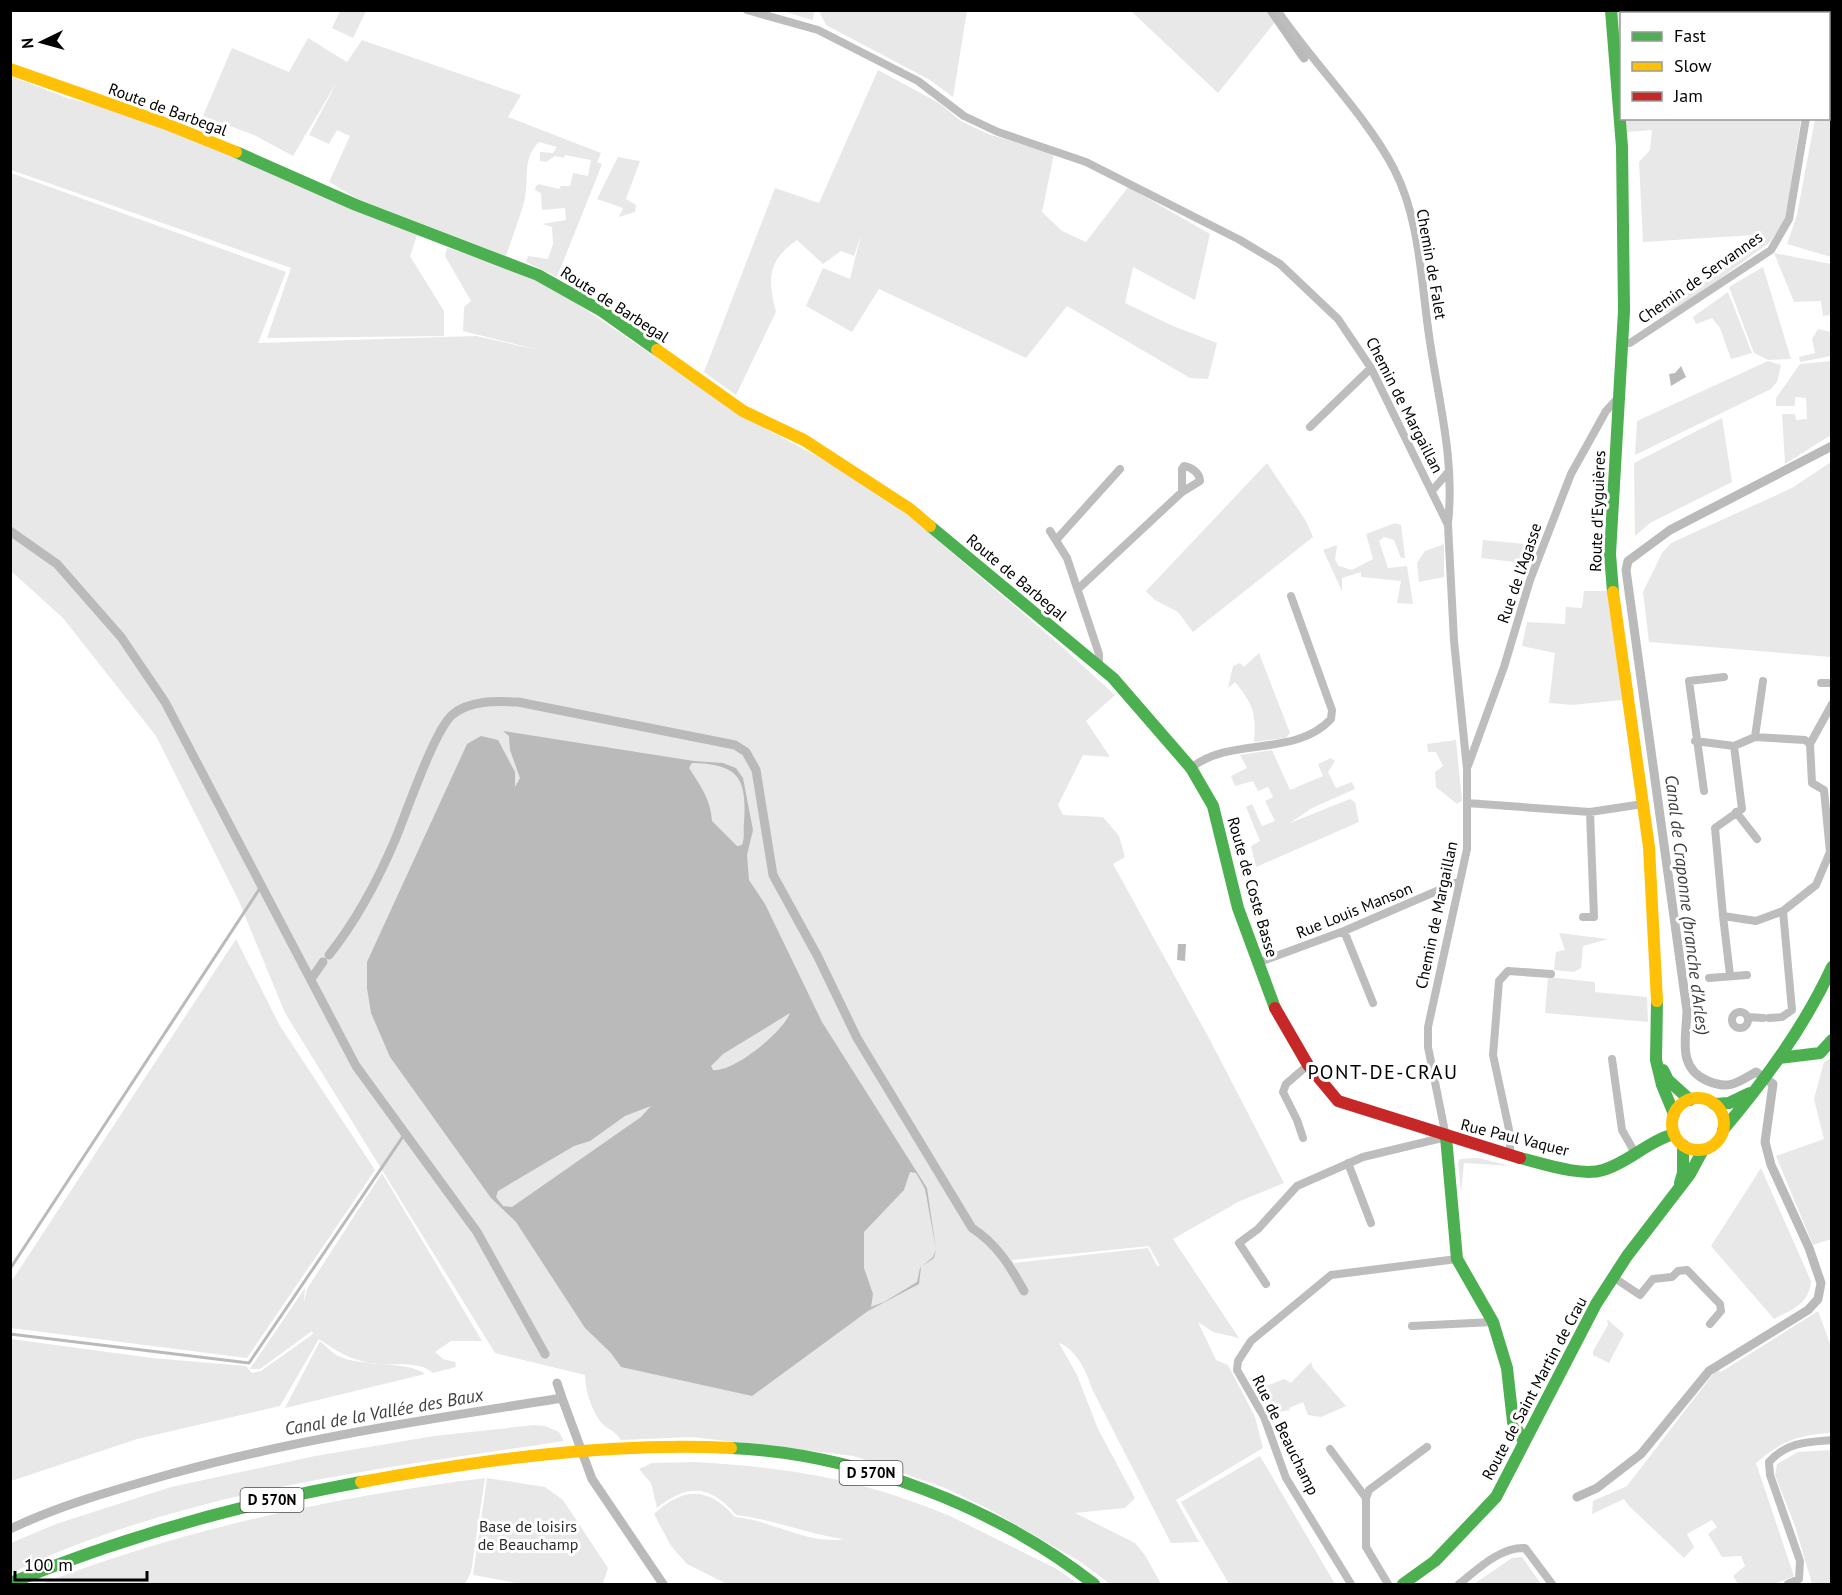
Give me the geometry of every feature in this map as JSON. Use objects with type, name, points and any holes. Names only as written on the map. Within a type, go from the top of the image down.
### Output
[{"type":"main road","name":"Route d'Eyguières","points":[[1611,10],[1622,147],[1624,311],[1611,554],[1612,585],[1649,847],[1659,1073],[1674,1114]]},
{"type":"main road","name":"Route de Barbegal","points":[[10,69],[174,127],[254,159],[356,206],[472,249],[558,286],[602,311],[743,411],[804,440],[910,509],[1075,647]]},
{"type":"main road","name":"Route de Coste Basse","points":[[1075,647],[1128,694],[1191,768],[1213,806],[1238,908],[1257,963],[1280,1019],[1308,1065],[1338,1101],[1446,1137]]},
{"type":"main road","points":[[1757,1088],[1739,1101],[1714,1104],[1698,1098],[1690,1100],[1674,1114],[1674,1134],[1683,1145],[1703,1150],[1716,1143],[1723,1130],[1757,1088],[1801,1029],[1831,967]]},
{"type":"main road","points":[[1779,1058],[1820,1053],[1832,1040]]},
{"type":"main road","name":"Route d'Eyguières","points":[[1658,1047],[1668,1080],[1690,1100]]},
{"type":"main road","points":[[1714,1104],[1722,1116],[1723,1130]]},
{"type":"main road","name":"Rue Paul Vaquer","points":[[1446,1137],[1551,1166],[1594,1172],[1605,1170],[1662,1137],[1674,1134]]},
{"type":"main road","points":[[1446,1137],[1457,1259],[1493,1322],[1507,1368],[1513,1422],[1524,1442]]},
{"type":"main road","points":[[1448,1159],[1459,1149],[1475,1144]]},
{"type":"main road","name":"Route de Saint Martin de Crau","points":[[1677,1190],[1683,1173],[1683,1145]]},
{"type":"main road","name":"Route de Saint Martin de Crau","points":[[1405,1584],[1435,1561],[1478,1520],[1496,1497],[1596,1304],[1703,1150]]},
{"type":"main road","name":"D 570N","points":[[10,1583],[92,1550],[149,1531],[246,1506],[415,1472],[623,1448],[698,1446],[777,1452],[821,1460],[888,1478],[935,1495],[1008,1528],[1062,1560],[1094,1584]]},
{"type":"street","name":"Chemin de Margaillan","points":[[747,10],[818,30],[918,81],[964,116],[998,132],[1086,162],[1240,240],[1280,264],[1326,306],[1354,339],[1371,368],[1448,525],[1454,641],[1467,769],[1467,849],[1428,1028],[1428,1047],[1446,1137]]},
{"type":"street","name":"Chemin de Falet","points":[[1277,10],[1373,136],[1394,169],[1406,201],[1418,252],[1431,352],[1444,411],[1451,496],[1448,525]]},
{"type":"street","name":"Chemin de Servannes","points":[[1622,343],[1630,343],[1680,312],[1771,250],[1789,219],[1806,120]]},
{"type":"street","points":[[1310,428],[1371,368]]},
{"type":"street","name":"Rue de l'Agasse","points":[[1467,769],[1504,667],[1530,580],[1571,474],[1606,411],[1619,397]]},
{"type":"street","points":[[1058,539],[1120,469]]},
{"type":"street","points":[[1432,491],[1449,471]]},
{"type":"street","points":[[1078,589],[1182,492]]},
{"type":"street","points":[[1050,531],[1058,539],[1078,589],[1099,654],[1099,666]]},
{"type":"street","points":[[1191,768],[1208,756],[1295,739],[1325,726],[1331,719],[1332,710],[1291,596]]},
{"type":"street","points":[[1704,791],[1695,741],[1689,681],[1724,677]]},
{"type":"street","points":[[1755,737],[1763,681]]},
{"type":"street","points":[[1821,683],[1832,683]]},
{"type":"street","points":[[1724,916],[1756,921],[1784,911],[1816,885],[1831,853],[1828,789],[1812,783],[1810,744],[1832,704]]},
{"type":"street","points":[[1695,741],[1734,746],[1755,737],[1805,740],[1810,744]]},
{"type":"street","points":[[1730,975],[1715,828],[1742,809],[1734,746]]},
{"type":"street","points":[[1467,803],[1590,812],[1643,804]]},
{"type":"street","points":[[1583,917],[1594,917],[1590,812]]},
{"type":"street","points":[[1736,812],[1757,839]]},
{"type":"street","name":"Rue Louis Manson","points":[[1257,963],[1344,932],[1460,881]]},
{"type":"street","points":[[1748,1017],[1782,1017],[1792,1010],[1784,911]]},
{"type":"street","points":[[1344,932],[1373,1003]]},
{"type":"street","points":[[1510,1155],[1510,1134],[1493,1055],[1499,981],[1508,971],[1551,974]]},
{"type":"street","points":[[1709,978],[1747,975]]},
{"type":"street","points":[[1612,1059],[1622,1130],[1635,1153]]},
{"type":"street","points":[[1303,1138],[1297,1119],[1283,1092],[1286,1084],[1308,1065]]},
{"type":"street","points":[[1266,1284],[1239,1242],[1258,1229],[1297,1186],[1348,1163],[1446,1137]]},
{"type":"street","points":[[1348,1163],[1371,1223]]},
{"type":"street","name":"Rue de Beauchamp","points":[[1351,1584],[1286,1478],[1264,1417],[1237,1370],[1238,1361],[1251,1341],[1331,1275],[1457,1259]]},
{"type":"street","points":[[1613,1277],[1640,1295],[1653,1279],[1672,1277],[1678,1271],[1687,1270],[1720,1305],[1721,1311],[1710,1324]]},
{"type":"street","points":[[1412,1326],[1493,1322]]},
{"type":"street","points":[[1788,1584],[1799,1579],[1800,1561],[1770,1475],[1769,1462],[1785,1448],[1802,1442],[1832,1440]]},
{"type":"street","points":[[1388,1584],[1366,1547],[1366,1498],[1369,1490],[1428,1447]]},
{"type":"street","points":[[1330,1449],[1366,1498]]},
{"type":"street","points":[[1459,1584],[1491,1559],[1514,1547],[1526,1548],[1552,1584]]},
{"type":"green space","points":[[340,11],[366,11],[353,38],[332,28]]},
{"type":"green space","points":[[814,11],[813,20],[786,12]]},
{"type":"green space","points":[[819,11],[967,11],[953,97],[930,80],[826,25]]},
{"type":"green space","points":[[1131,11],[1267,11],[1275,22],[1218,93]]},
{"type":"green space","points":[[1616,11],[1813,11],[1620,12],[1620,63]]},
{"type":"green space","points":[[308,38],[347,62],[362,40],[521,95],[508,117],[601,153],[597,162],[602,164],[557,277],[526,262],[528,256],[548,259],[553,244],[552,227],[542,224],[566,220],[565,208],[542,210],[541,193],[535,190],[536,186],[539,184],[559,189],[561,186],[570,186],[573,173],[588,176],[591,160],[565,155],[564,158],[555,156],[546,162],[540,161],[540,152],[553,153],[557,147],[539,142],[530,156],[526,194],[506,256],[360,200],[329,182],[350,136],[337,130],[329,144],[309,135],[338,80],[293,156],[254,135],[203,116],[232,48],[289,72]]},
{"type":"green space","points":[[878,70],[939,103],[961,121],[988,134],[1054,154],[1042,212],[1062,231],[1086,242],[1128,187],[1210,234],[1195,300],[1133,267],[1125,303],[1173,326],[1217,343],[1208,379],[1190,378],[1067,306],[1026,358],[879,289],[852,332],[806,306],[823,268],[850,279],[861,235],[854,256],[841,251],[823,264],[797,240],[787,247],[772,271],[771,290],[776,312],[736,395],[704,372],[775,188],[819,203]]},
{"type":"green space","points":[[10,76],[67,98],[130,114],[241,158],[417,235],[410,256],[444,311],[444,336],[267,338],[291,268],[11,170]]},
{"type":"green space","points":[[1831,92],[1831,257],[1787,244],[1797,215],[1815,120],[1830,120]]},
{"type":"green space","points":[[1625,120],[1801,120],[1785,220],[1770,242],[1677,310],[1658,315],[1753,244],[1754,235],[1643,242],[1639,162],[1650,150],[1652,130],[1626,132]]},
{"type":"green space","points":[[618,157],[640,161],[626,199],[636,205],[635,212],[619,217],[623,208],[597,199]]},
{"type":"green space","points":[[11,173],[286,272],[258,343],[476,336],[543,351],[463,331],[464,307],[471,301],[445,256],[447,248],[518,270],[573,301],[742,416],[835,466],[908,515],[1115,695],[1086,721],[1110,757],[1083,755],[1058,805],[1063,815],[1103,817],[1119,836],[1125,857],[1113,864],[1210,1040],[1284,1183],[1240,1201],[1173,1239],[1239,1338],[1213,1332],[1198,1322],[1216,1360],[1228,1365],[1255,1417],[1263,1448],[1176,1500],[1199,1542],[1171,1543],[1084,1369],[1071,1350],[1059,1343],[1077,1375],[1098,1429],[1135,1498],[1125,1508],[1075,1513],[1135,1543],[1145,1555],[1161,1584],[1110,1584],[1079,1561],[989,1509],[945,1488],[854,1456],[692,1437],[621,1440],[602,1424],[594,1411],[589,1399],[585,1375],[495,1353],[285,1013],[238,899],[156,736],[63,618],[11,571]],"holes":[[[1149,1246],[1160,1266],[1157,1266],[1148,1248],[1014,1263],[1012,1260]]]},
{"type":"green space","points":[[1774,253],[1831,264],[1831,315],[1823,316],[1821,301],[1794,302]]},
{"type":"green space","points":[[1763,267],[1791,359],[1768,360],[1754,353],[1729,287]]},
{"type":"green space","points":[[1728,292],[1752,353],[1731,359],[1720,328],[1712,318],[1696,324],[1693,317]]},
{"type":"green space","points":[[1818,329],[1831,332],[1831,356],[1800,362],[1799,357],[1815,353],[1812,339]]},
{"type":"green space","points":[[1768,361],[1781,365],[1777,382],[1771,389],[1635,455],[1637,421]]},
{"type":"green space","points":[[1831,361],[1831,435],[1785,464],[1782,414],[1795,414],[1796,420],[1807,419],[1806,398],[1795,397],[1795,406],[1776,406],[1776,398],[1800,364]]},
{"type":"green space","points":[[1722,418],[1732,482],[1650,523],[1635,536],[1634,463]]},
{"type":"green space","points":[[1831,462],[1831,657],[1649,642],[1643,592],[1662,553],[1671,543],[1792,488]]},
{"type":"green space","points":[[1267,463],[1306,521],[1313,537],[1193,632],[1178,612],[1155,600],[1146,591]]},
{"type":"green space","points":[[1395,523],[1401,525],[1405,558],[1401,558],[1394,540],[1384,537],[1379,541],[1388,568],[1407,566],[1413,604],[1397,603],[1401,581],[1361,577],[1361,572],[1342,578],[1342,591],[1323,550],[1337,545],[1335,560],[1339,566],[1352,570],[1373,559],[1366,534]]},
{"type":"green space","points":[[1483,540],[1525,544],[1523,563],[1481,558]]},
{"type":"green space","points":[[1444,544],[1444,577],[1419,582],[1417,563],[1425,551]]},
{"type":"green space","points":[[1584,591],[1607,591],[1622,700],[1572,705],[1549,703],[1555,653],[1522,646],[1527,622],[1565,624],[1566,607],[1582,608]]},
{"type":"green space","points":[[1259,653],[1290,733],[1286,738],[1254,742],[1255,723],[1250,704],[1235,682],[1228,688],[1233,666],[1240,663],[1244,667]]},
{"type":"green space","points":[[1456,740],[1462,801],[1457,804],[1436,787],[1435,772],[1443,766],[1436,752],[1428,752],[1427,744]]},
{"type":"green space","points":[[1272,750],[1290,790],[1323,776],[1318,764],[1331,758],[1335,761],[1328,772],[1336,788],[1352,782],[1355,789],[1312,808],[1290,823],[1350,799],[1355,802],[1359,822],[1256,867],[1251,846],[1260,841],[1246,807],[1252,804],[1262,826],[1275,821],[1265,801],[1273,797],[1268,787],[1258,791],[1253,781],[1235,786],[1231,776],[1247,768],[1240,755]]},
{"type":"green space","points":[[1559,933],[1608,939],[1583,946],[1581,968],[1574,972],[1554,970],[1556,952],[1565,950]]},
{"type":"green space","points":[[236,939],[280,1026],[375,1170],[247,1358],[11,1328],[11,1282]]},
{"type":"green space","points":[[1548,977],[1595,982],[1595,992],[1647,997],[1648,1022],[1545,1013]]},
{"type":"green space","points":[[1831,1058],[1831,1239],[1813,1245],[1776,1156],[1824,1139],[1814,1099],[1824,1062]]},
{"type":"green space","points":[[1479,1158],[1510,1166],[1464,1163],[1461,1193],[1458,1163],[1460,1159]]},
{"type":"green space","points":[[1761,1168],[1811,1281],[1807,1295],[1799,1305],[1774,1319],[1711,1246]]},
{"type":"green space","points":[[382,1173],[482,1341],[451,1341],[435,1352],[443,1359],[455,1362],[456,1367],[433,1373],[420,1366],[370,1363],[343,1354],[319,1339],[280,1406],[137,1439],[11,1481],[11,1339],[152,1358],[246,1366],[252,1373],[261,1371],[313,1334],[312,1331],[260,1369],[250,1369],[305,1288],[304,1302],[307,1289]]},
{"type":"green space","points":[[1818,1311],[1831,1346],[1831,1433],[1790,1440],[1756,1463],[1794,1576],[1775,1584],[1738,1584],[1733,1576],[1745,1566],[1741,1556],[1722,1557],[1708,1534],[1717,1527],[1712,1520],[1687,1534],[1694,1547],[1684,1558],[1624,1499],[1592,1514],[1593,1501],[1627,1486],[1717,1369],[1721,1372]]},
{"type":"green space","points":[[1607,1319],[1624,1334],[1609,1363],[1593,1355],[1608,1325]]},
{"type":"green space","points":[[320,1341],[336,1355],[348,1359],[408,1367],[425,1374],[285,1408]]},
{"type":"green space","points":[[1311,1362],[1313,1368],[1346,1406],[1321,1417],[1308,1415],[1303,1402],[1289,1408],[1290,1410],[1272,1413],[1261,1388],[1284,1379],[1291,1383]]},
{"type":"green space","points":[[534,1425],[545,1426],[559,1432],[564,1441],[352,1473],[212,1503],[143,1522],[76,1545],[11,1573],[11,1543],[56,1524],[171,1487],[315,1456],[434,1436]]},
{"type":"green space","points":[[1831,1450],[1831,1584],[1812,1584],[1795,1526],[1775,1475],[1777,1464],[1798,1452]]},
{"type":"green space","points":[[1260,1456],[1335,1584],[1229,1584],[1181,1502]]},
{"type":"green space","points":[[696,1462],[793,1472],[852,1483],[882,1492],[945,1514],[945,1517],[946,1514],[1057,1569],[1078,1584],[727,1584],[687,1564],[671,1546],[654,1514],[665,1505],[685,1495],[705,1495],[725,1507],[735,1517],[817,1539],[844,1539],[736,1515],[717,1497],[698,1491],[688,1491],[678,1495],[657,1508],[651,1483],[639,1469],[652,1463]]},
{"type":"green space","points":[[485,1478],[471,1572],[465,1584],[41,1584],[95,1564],[204,1531],[315,1505]]},
{"type":"green space","name":"Base de loisirs de Beauchamp","points":[[487,1478],[545,1487],[563,1500],[608,1568],[603,1583],[522,1584],[473,1575]]},
{"type":"green space","points":[[1522,1557],[1541,1584],[1474,1584],[1512,1558]]},
{"type":"shaded area","points":[[1681,366],[1686,377],[1671,386],[1669,374],[1675,373]]},
{"type":"shaded area","points":[[503,731],[694,761],[723,763],[736,768],[743,778],[753,830],[747,855],[749,880],[765,904],[822,1022],[927,1188],[936,1249],[925,1189],[916,1173],[910,1172],[904,1190],[864,1232],[864,1268],[873,1294],[871,1307],[884,1302],[917,1282],[921,1267],[919,1284],[868,1311],[752,1396],[621,1367],[611,1353],[585,1328],[516,1222],[491,1198],[390,1057],[371,1013],[367,988],[367,962],[467,744],[481,736],[498,740],[515,772],[515,787],[520,778],[510,750],[509,736]],"holes":[[[692,763],[720,766],[737,777],[744,795],[745,808],[742,845],[737,846],[712,821],[707,799],[689,768]],[[790,1013],[778,1030],[756,1050],[732,1065],[713,1070],[711,1066],[723,1054]],[[651,1106],[641,1117],[512,1207],[503,1206],[496,1197],[498,1191],[574,1146],[590,1141],[625,1116]]]},
{"type":"shaded area","points":[[1178,944],[1186,944],[1185,961],[1177,960]]},
{"type":"waterway","points":[[1271,10],[1304,58]]},
{"type":"waterway","name":"Canal de Craponne (branche d'Arles)","points":[[1577,1497],[1597,1488],[1641,1454],[1709,1371],[1808,1310],[1818,1299],[1821,1283],[1809,1248],[1771,1165],[1765,1142],[1773,1084],[1756,1072],[1733,1084],[1716,1084],[1698,1075],[1687,1061],[1685,1042],[1687,1011],[1626,570],[1628,561],[1670,530],[1832,446]]},
{"type":"waterway","points":[[10,531],[57,564],[121,637],[165,702],[356,1066],[477,1232],[545,1354]]},
{"type":"waterway","points":[[329,955],[374,885],[437,738],[452,715],[459,710],[484,702],[518,702],[735,745],[746,752],[756,770],[773,875],[818,957],[857,1038],[972,1228],[996,1248],[1024,1291]]},
{"type":"waterway","points":[[10,1269],[262,885]]},
{"type":"waterway","points":[[311,979],[323,962]]},
{"type":"waterway","points":[[10,1334],[249,1363],[406,1132]]},
{"type":"waterway","points":[[557,1383],[562,1398]]},
{"type":"waterway","name":"Canal de la Vallée des Baux","points":[[10,1529],[91,1498],[174,1473],[270,1449],[366,1430],[562,1398],[592,1479],[663,1584]]},
{"type":"traffic: fast","points":[[1611,10],[1622,147],[1624,311],[1610,554],[1613,592]]},
{"type":"traffic: fast","points":[[236,152],[356,205],[538,275],[602,311],[657,350]]},
{"type":"traffic: fast","points":[[930,526],[1113,678],[1191,768],[1213,806],[1238,908],[1275,1008]]},
{"type":"traffic: fast","points":[[1723,1130],[1783,1052],[1809,1011],[1832,967]]},
{"type":"traffic: fast","points":[[1657,1001],[1656,1060],[1662,1085],[1674,1114]]},
{"type":"traffic: fast","points":[[1779,1058],[1820,1053],[1832,1040]]},
{"type":"traffic: fast","points":[[1663,1070],[1668,1080],[1690,1100]]},
{"type":"traffic: fast","points":[[1714,1104],[1729,1103],[1750,1093]]},
{"type":"traffic: fast","points":[[1520,1158],[1561,1168],[1594,1172],[1612,1167],[1655,1142],[1674,1134]]},
{"type":"traffic: fast","points":[[1446,1137],[1457,1259],[1493,1322],[1507,1368],[1513,1422],[1524,1442]]},
{"type":"traffic: fast","points":[[1680,1183],[1683,1173],[1683,1145]]},
{"type":"traffic: fast","points":[[1403,1584],[1435,1561],[1496,1497],[1596,1304],[1627,1256],[1690,1174],[1703,1150]]},
{"type":"traffic: fast","points":[[731,1448],[779,1452],[827,1461],[876,1473],[923,1489],[969,1508],[1013,1531],[1055,1556],[1094,1584]]},
{"type":"traffic: fast","points":[[10,1583],[96,1551],[227,1511],[361,1482]]},
{"type":"traffic: slow","points":[[10,69],[164,123],[236,152]]},
{"type":"traffic: slow","points":[[657,350],[743,411],[804,440],[910,509],[930,526]]},
{"type":"traffic: slow","points":[[1613,592],[1649,847],[1657,1001]]},
{"type":"traffic: slow","points":[[1698,1098],[1708,1100],[1716,1106],[1722,1114],[1724,1124],[1722,1134],[1716,1142],[1708,1148],[1698,1150],[1688,1148],[1680,1142],[1674,1134],[1672,1124],[1674,1114],[1680,1106],[1688,1100],[1698,1098]]},
{"type":"traffic: slow","points":[[361,1482],[545,1454],[638,1448],[731,1448]]},
{"type":"traffic: jam","points":[[1275,1008],[1308,1065],[1338,1101],[1520,1158]]},
{"type":"district","name":"PONT-DE-CRAU","points":[[1383,1072]]}]
